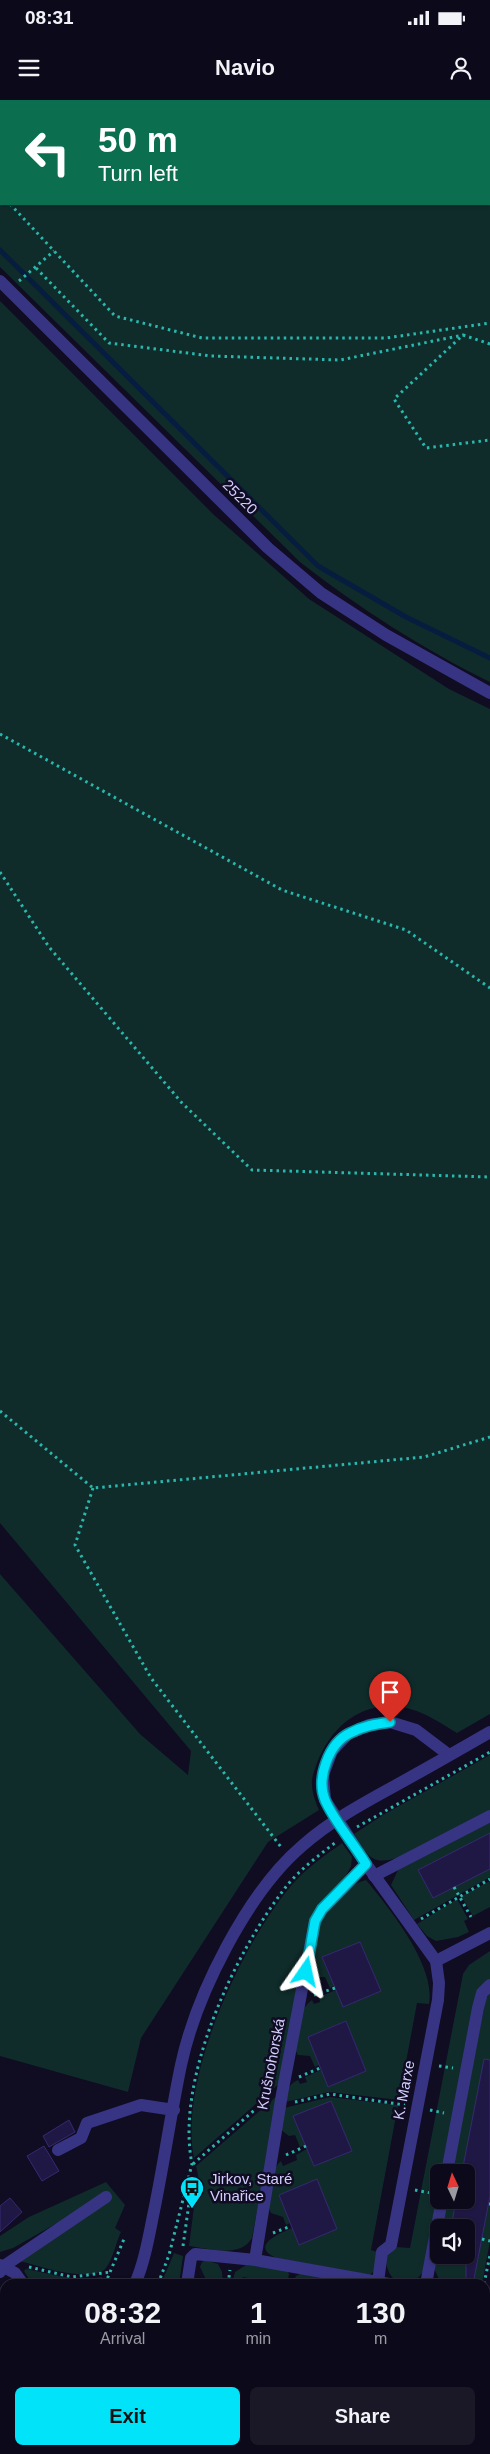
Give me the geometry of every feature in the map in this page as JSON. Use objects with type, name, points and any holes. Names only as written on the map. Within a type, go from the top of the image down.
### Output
[{"type":"street","name":"25220","points":[[0,281],[268,548],[321,593],[394,639],[490,693]]},
{"type":"street","points":[[449,1755],[416,1730],[390,1722],[369,1725],[348,1734],[332,1751],[323,1775],[325,1800],[374,1876],[436,1961],[490,1933]]},
{"type":"street","points":[[137,2279],[146,2249],[174,2110],[181,2064],[197,2012],[221,1959],[267,1884],[289,1857],[336,1820],[490,1732]]},
{"type":"street","points":[[374,1876],[490,1816]]},
{"type":"street","name":"Krušnohorská","points":[[255,2260],[283,2085],[315,1921],[322,1909],[366,1864]]},
{"type":"street","name":"K. Marxe","points":[[383,2279],[382,2252],[391,2244],[438,2000],[439,1984],[436,1961]]},
{"type":"street","points":[[448,2164],[478,2008],[482,1993],[490,1985]]},
{"type":"street","points":[[58,2150],[81,2138],[87,2123],[126,2109],[141,2105],[174,2110]]},
{"type":"street","points":[[19,2279],[15,2273],[4,2266],[106,2198]]},
{"type":"street","points":[[427,2279],[440,2209]]},
{"type":"street","points":[[188,2279],[191,2258],[196,2254],[255,2260],[361,2279]]},
{"type":"path","points":[[11,205],[115,316],[202,338],[386,338],[490,323]]},
{"type":"path","points":[[20,280],[54,251]]},
{"type":"path","points":[[36,268],[109,342],[211,356],[340,360],[463,335],[490,344]]},
{"type":"path","points":[[463,335],[394,399],[426,448],[490,440]]},
{"type":"path","points":[[0,734],[282,890],[406,930],[490,988]]},
{"type":"path","points":[[0,872],[49,947],[182,1103],[252,1170],[490,1177]]},
{"type":"path","points":[[0,1411],[93,1488],[424,1457],[490,1437]]},
{"type":"path","points":[[93,1488],[75,1545],[150,1678],[289,1857]]},
{"type":"path","points":[[381,1812],[490,1752]]},
{"type":"path","points":[[160,2279],[170,2255],[192,2164],[189,2112],[198,2066],[217,2012],[236,1968],[265,1918],[286,1888],[314,1859]]},
{"type":"path","points":[[410,1926],[458,1895],[490,1879]]},
{"type":"path","points":[[454,1888],[471,1917]]},
{"type":"path","points":[[426,2063],[466,2071]]},
{"type":"path","points":[[192,2164],[283,2085],[320,2068]]},
{"type":"path","points":[[280,2105],[330,2094],[417,2106],[457,2116]]},
{"type":"path","points":[[402,2187],[430,2192]]},
{"type":"path","points":[[183,2251],[190,2196],[186,2191]]},
{"type":"path","points":[[108,2279],[124,2239]]},
{"type":"path","points":[[482,2239],[490,2241]]},
{"type":"path","points":[[485,2279],[490,2255]]},
{"type":"path","points":[[4,2266],[72,2277],[111,2272]]},
{"type":"green space","points":[[0,205],[490,205],[490,682],[392,627],[344,595],[300,562],[0,267]]},
{"type":"green space","points":[[0,301],[213,514],[309,599],[449,689],[490,709],[490,1714],[457,1733],[412,1709],[381,1706],[357,1714],[337,1729],[329,1739],[317,1763],[313,1777],[313,1791],[319,1810],[268,1842],[141,2038],[128,2092],[0,2056],[0,1574],[140,1734],[188,1775],[191,1751],[0,1523]]},
{"type":"green space","points":[[490,1755],[490,1810],[397,1858],[388,1860],[375,1859],[366,1852],[354,1834],[383,1815]]},
{"type":"green space","points":[[490,1821],[490,1877],[414,1920],[391,1885],[398,1870]]},
{"type":"green space","points":[[342,1843],[352,1857],[351,1866],[346,1876],[317,1910],[280,2083],[194,2158],[192,2126],[195,2091],[204,2054],[234,1978],[271,1912],[290,1887],[308,1868]]},
{"type":"green space","points":[[366,1880],[387,1906],[409,1939],[425,1973],[429,1989],[429,2004],[417,2003],[399,2100],[329,2092],[285,2102],[287,2092],[292,2084],[298,2080],[300,2084],[307,2082],[305,2077],[321,2070],[328,2087],[366,2071],[346,2021],[308,2037],[319,2065],[315,2067],[310,2056],[298,2055],[295,2049],[303,2010],[312,2000],[314,2004],[320,2002],[319,1997],[336,1990],[343,2007],[381,1991],[360,1942],[322,1957],[334,1986],[330,1988],[325,1977],[317,1977],[309,1970],[317,1932],[324,1914],[339,1895],[359,1882]]},
{"type":"green space","points":[[490,1881],[490,1907],[473,1916],[461,1896]]},
{"type":"green space","points":[[457,1899],[468,1919],[464,1921],[469,1932],[458,1937],[436,1941],[427,1936],[417,1924]]},
{"type":"green space","points":[[490,1951],[490,1981],[445,2164],[430,2164],[430,2209],[436,2209],[434,2219],[430,2219],[430,2239],[424,2270],[417,2279],[394,2279],[388,2271],[386,2253],[396,2247],[410,2248],[463,1974],[469,1965]]},
{"type":"green space","points":[[490,1992],[490,2241],[483,2279],[439,2279],[434,2268],[435,2264],[475,2264],[475,2219],[441,2219],[443,2209],[475,2209],[475,2164],[452,2164],[486,1999]]},
{"type":"green space","points":[[278,2095],[252,2238],[247,2244],[232,2250],[223,2251],[189,2246],[198,2175],[196,2166]]},
{"type":"green space","points":[[330,2097],[398,2105],[371,2250],[378,2252],[375,2270],[370,2275],[276,2258],[265,2249],[269,2240],[292,2228],[299,2245],[337,2229],[317,2179],[279,2195],[290,2223],[286,2225],[283,2217],[271,2213],[268,2201],[271,2178],[281,2161],[283,2166],[297,2160],[296,2155],[307,2149],[314,2166],[352,2151],[331,2101],[294,2116],[305,2145],[300,2147],[295,2135],[289,2136],[280,2129],[284,2108]]},
{"type":"green space","points":[[106,2182],[125,2205],[115,2228],[121,2232],[111,2260],[106,2268],[99,2272],[77,2274],[51,2270],[20,2261],[59,2222],[13,2248],[0,2252],[0,2236],[29,2217]]},
{"type":"green space","points":[[174,2253],[183,2256],[180,2279],[163,2279]]},
{"type":"green space","points":[[206,2260],[218,2264],[223,2279],[206,2279],[200,2267],[202,2262]]},
{"type":"green space","points":[[246,2265],[287,2270],[289,2274],[288,2279],[252,2279],[243,2277],[243,2279],[233,2279],[235,2272]]},
{"type":"green space","points":[[26,2269],[74,2279],[29,2279],[24,2271]]},
{"type":"green space","points":[[302,2273],[325,2279],[294,2279]]},
{"type":"building","points":[[490,1833],[490,1869],[433,1898],[418,1870]]},
{"type":"building","points":[[360,1942],[381,1991],[343,2007],[322,1957]]},
{"type":"building","points":[[346,2021],[366,2071],[328,2087],[308,2037]]},
{"type":"building","points":[[484,2059],[490,2060],[490,2196],[474,2279],[466,2279],[466,2264],[475,2264],[475,2219],[453,2219],[454,2209],[475,2209],[475,2164],[464,2164]]},
{"type":"building","points":[[331,2101],[352,2151],[314,2166],[293,2116]]},
{"type":"building","points":[[69,2120],[75,2132],[49,2147],[43,2136]]},
{"type":"building","points":[[44,2146],[59,2171],[42,2181],[27,2156]]},
{"type":"building","points":[[317,2179],[337,2229],[299,2245],[279,2195]]},
{"type":"building","points":[[10,2198],[22,2212],[0,2232],[0,2206]]},
{"type":"waterway","points":[[0,250],[318,566],[406,617],[490,658]]},
{"type":"place","name":"Jirkov, Staré Vinařice","points":[[192,2209]]},
{"type":"route","points":[[306,1972],[315,1921],[322,1909],[366,1864],[325,1800],[322,1788],[326,1762],[332,1751],[348,1734],[369,1725],[390,1722]]}]
